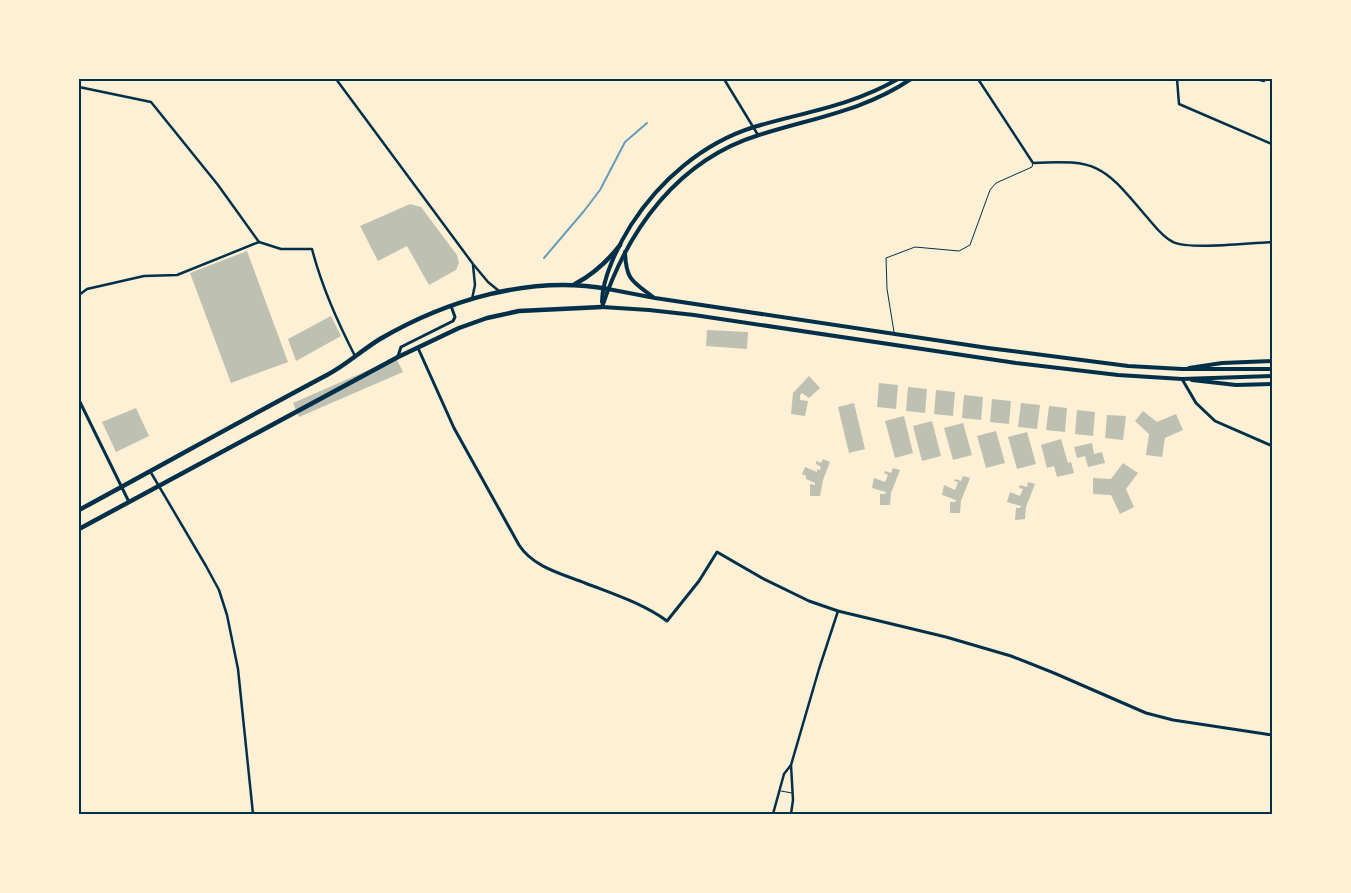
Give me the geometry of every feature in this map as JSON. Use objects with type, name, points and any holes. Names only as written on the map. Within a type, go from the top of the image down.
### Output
[{"type":"highway","points":[[574,285],[604,265],[620,244]]},
{"type":"highway","points":[[79,510],[336,371],[380,339],[451,306],[500,292],[541,285],[574,285],[608,289]]},
{"type":"highway","points":[[79,529],[398,357],[459,328],[497,316],[543,309],[602,307]]},
{"type":"main road","points":[[602,307],[602,288],[620,244],[653,194],[677,171],[716,144],[754,127],[849,102],[876,91],[898,79]]},
{"type":"main road","points":[[602,307],[625,252],[649,214],[678,181],[703,162],[718,152],[758,135],[858,107],[911,79]]},
{"type":"main road","points":[[625,252],[627,272],[630,278],[655,298]]},
{"type":"main road","points":[[608,289],[655,298],[894,334],[1128,366],[1182,369],[1272,369]]},
{"type":"main road","points":[[602,307],[649,310],[728,320],[1024,364],[1127,376],[1182,379],[1222,384],[1272,384]]},
{"type":"main road","points":[[728,309],[728,320]]},
{"type":"main road","points":[[1182,369],[1201,365],[1272,362]]},
{"type":"main road","points":[[1182,379],[1272,376]]},
{"type":"street","points":[[336,79],[473,264],[488,282],[500,292]]},
{"type":"street","points":[[724,79],[758,135]]},
{"type":"street","points":[[978,79],[1033,163],[1077,162],[1092,165],[1103,171],[1118,183],[1159,231],[1173,242],[1190,245],[1272,242]]},
{"type":"street","points":[[1177,79],[1179,104],[1272,144]]},
{"type":"street","points":[[1256,79],[1264,81]]},
{"type":"street","points":[[79,87],[151,102],[218,185],[259,242],[281,249],[312,250],[331,309],[356,356]]},
{"type":"street","points":[[79,295],[87,290],[144,276],[177,275],[259,242]]},
{"type":"street","points":[[472,299],[476,281],[473,264]]},
{"type":"street","points":[[398,357],[401,347],[453,321],[455,317],[451,306]]},
{"type":"street","points":[[418,348],[454,428],[519,545],[536,562],[555,571],[640,605],[667,621],[699,581],[718,552],[809,601],[838,611],[946,637],[1011,656],[1054,672],[1146,714],[1272,735]]},
{"type":"street","points":[[1182,379],[1196,403],[1215,421],[1272,446]]},
{"type":"street","points":[[79,400],[129,502]]},
{"type":"street","points":[[150,471],[213,578],[227,615],[238,669],[254,814]]},
{"type":"street","points":[[791,814],[793,793],[791,765],[838,611]]},
{"type":"street","points":[[773,814],[786,770],[791,765]]},
{"type":"lane","points":[[894,334],[887,290],[886,258],[915,247],[959,251],[970,246],[990,190],[996,183],[1032,167],[1033,163]]},
{"type":"lane","points":[[780,791],[793,793]]},
{"type":"building","points":[[410,204],[421,207],[457,255],[459,263],[456,270],[429,285],[407,246],[378,261],[360,226]]},
{"type":"building","points":[[247,251],[288,362],[231,383],[190,273]]},
{"type":"building","points":[[331,316],[341,336],[296,361],[288,339]]},
{"type":"building","points":[[707,330],[748,332],[747,349],[706,346]]},
{"type":"building","points":[[396,358],[403,372],[299,417],[293,403]]},
{"type":"building","points":[[809,376],[820,388],[809,398],[802,393],[800,395],[800,400],[808,401],[805,416],[791,414],[793,393]]},
{"type":"building","points":[[879,383],[898,385],[896,409],[877,407]]},
{"type":"building","points":[[908,387],[927,389],[925,413],[906,411]]},
{"type":"building","points":[[936,390],[955,392],[953,416],[934,414]]},
{"type":"building","points":[[964,395],[983,397],[981,420],[962,418]]},
{"type":"building","points":[[992,399],[1011,401],[1009,424],[990,422]]},
{"type":"building","points":[[854,403],[865,449],[849,453],[838,407]]},
{"type":"building","points":[[1021,403],[1040,405],[1037,429],[1018,427]]},
{"type":"building","points":[[1049,406],[1067,408],[1065,432],[1046,430]]},
{"type":"building","points":[[136,408],[149,436],[116,452],[102,422]]},
{"type":"building","points":[[1077,410],[1095,412],[1093,436],[1075,434]]},
{"type":"building","points":[[1143,411],[1157,422],[1176,414],[1183,430],[1165,438],[1162,457],[1146,455],[1149,434],[1135,421]]},
{"type":"building","points":[[1107,415],[1126,416],[1123,440],[1105,438]]},
{"type":"building","points":[[904,416],[913,453],[895,458],[885,421]]},
{"type":"building","points":[[932,421],[941,456],[922,461],[913,426]]},
{"type":"building","points":[[963,423],[972,455],[953,460],[944,428]]},
{"type":"building","points":[[996,431],[1005,463],[986,468],[977,436]]},
{"type":"building","points":[[1027,432],[1036,464],[1017,469],[1008,437]]},
{"type":"building","points":[[1061,439],[1068,463],[1071,462],[1074,473],[1057,477],[1054,466],[1047,468],[1041,445]]},
{"type":"building","points":[[1092,443],[1094,454],[1102,452],[1105,463],[1088,467],[1085,456],[1077,458],[1074,447]]},
{"type":"building","points":[[823,459],[830,462],[823,480],[820,496],[810,496],[810,484],[815,485],[815,483],[806,479],[806,476],[802,474],[805,467],[817,472],[817,469],[820,470],[821,467],[816,464],[816,461],[821,463]]},
{"type":"building","points":[[1123,463],[1138,473],[1126,489],[1134,507],[1120,514],[1111,495],[1093,494],[1093,478],[1111,479]]},
{"type":"building","points":[[893,468],[900,470],[891,493],[890,505],[880,505],[880,494],[885,494],[886,492],[872,488],[874,478],[885,482],[888,475],[884,473],[885,471],[891,473]]},
{"type":"building","points":[[963,476],[970,478],[961,501],[960,513],[950,513],[950,502],[955,502],[956,500],[942,495],[944,485],[955,490],[958,482],[954,481],[955,479],[961,481]]},
{"type":"building","points":[[1028,482],[1035,484],[1026,507],[1025,519],[1015,520],[1016,508],[1021,506],[1007,502],[1010,492],[1020,496],[1023,489],[1019,488],[1020,485],[1027,487]]},
{"type":"waterway","points":[[544,258],[600,190],[625,142],[647,123]]}]
